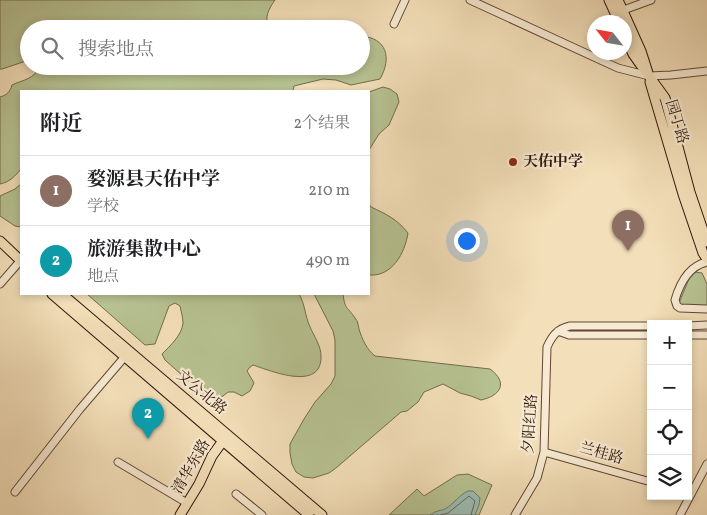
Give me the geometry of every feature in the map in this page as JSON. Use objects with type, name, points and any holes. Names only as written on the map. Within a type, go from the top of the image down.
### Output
[{"type":"main road","name":"园丁路","points":[[609,0],[619,11],[641,51],[683,194],[707,260]]},
{"type":"main road","name":"园丁路","points":[[618,0],[619,15]]},
{"type":"main road","name":"园丁路","points":[[632,52],[664,98],[690,192],[707,242]]},
{"type":"main road","points":[[0,240],[20,263]]},
{"type":"main road","points":[[0,248],[20,263]]},
{"type":"main road","name":"文公北路","points":[[53,295],[322,515]]},
{"type":"main road","name":"文公北路","points":[[63,295],[127,354]]},
{"type":"main road","name":"文公北路","points":[[226,437],[309,515]]},
{"type":"main road","name":"清华东路","points":[[180,515],[199,484],[212,456],[226,437]]},
{"type":"street","points":[[394,24],[405,0]]},
{"type":"street","points":[[470,0],[618,68],[649,76],[707,71]]},
{"type":"street","points":[[619,11],[651,0]]},
{"type":"street","points":[[707,260],[687,274],[675,300],[680,308],[707,309]]},
{"type":"street","points":[[0,284],[20,263]]},
{"type":"street","points":[[558,331],[570,326],[647,326]]},
{"type":"street","points":[[692,326],[707,326]]},
{"type":"street","points":[[558,331],[569,335],[647,335]]},
{"type":"street","name":"夕阳红路","points":[[515,515],[537,478],[544,452],[547,347],[551,338],[558,331]]},
{"type":"street","points":[[692,335],[707,335]]},
{"type":"street","points":[[15,492],[85,403],[127,354]]},
{"type":"street","name":"兰桂路","points":[[544,452],[647,481]]},
{"type":"street","points":[[118,462],[187,502]]},
{"type":"street","points":[[692,488],[707,464]]},
{"type":"street","points":[[236,494],[262,515]]},
{"type":"street","points":[[680,515],[686,500]]},
{"type":"green space","points":[[0,0],[275,0],[268,13],[267,20],[20,20],[20,63],[0,69]]},
{"type":"green space","points":[[370,38],[382,45],[386,57],[386,64],[380,79],[351,85],[336,80],[323,79],[294,86],[293,90],[20,90],[20,170],[9,180],[0,184],[0,97],[8,93],[12,85],[32,76],[370,75]]},
{"type":"green space","points":[[383,87],[390,89],[397,94],[399,102],[389,125],[379,134],[370,148],[370,92]]},
{"type":"green space","points":[[20,185],[20,227],[15,226],[0,216],[0,196]]},
{"type":"green space","points":[[370,206],[395,220],[408,233],[404,248],[396,262],[391,268],[377,275],[370,275]]},
{"type":"green space","points":[[695,272],[702,273],[707,284],[707,308],[681,307],[679,303],[691,274]]},
{"type":"green space","points":[[88,295],[300,295],[321,356],[319,367],[313,373],[305,376],[283,374],[253,365],[247,371],[254,383],[250,391],[242,396],[234,392],[228,392],[214,400],[203,394],[165,360],[162,354],[175,340],[182,327],[183,321],[180,306],[175,303],[169,306],[155,344],[145,345]]},
{"type":"green space","points":[[315,295],[343,295],[346,305],[357,320],[365,344],[375,356],[490,369],[499,379],[500,388],[493,395],[481,400],[460,393],[443,384],[424,392],[418,402],[407,411],[401,412],[329,473],[313,478],[304,477],[296,472],[292,464],[290,444],[315,402],[331,384],[335,376],[335,340],[333,331]]},
{"type":"green space","points":[[468,474],[492,485],[479,515],[389,515],[417,489],[424,496],[457,475]]},
{"type":"water","points":[[468,491],[473,491],[480,498],[475,515],[430,515],[445,509]]},
{"type":"place","name":"天佑中学","points":[[513,162]]},
{"type":"place","name":"婺源县天佑中学","points":[[628,251]]},
{"type":"place","name":"旅游集散中心","points":[[148,439]]}]
